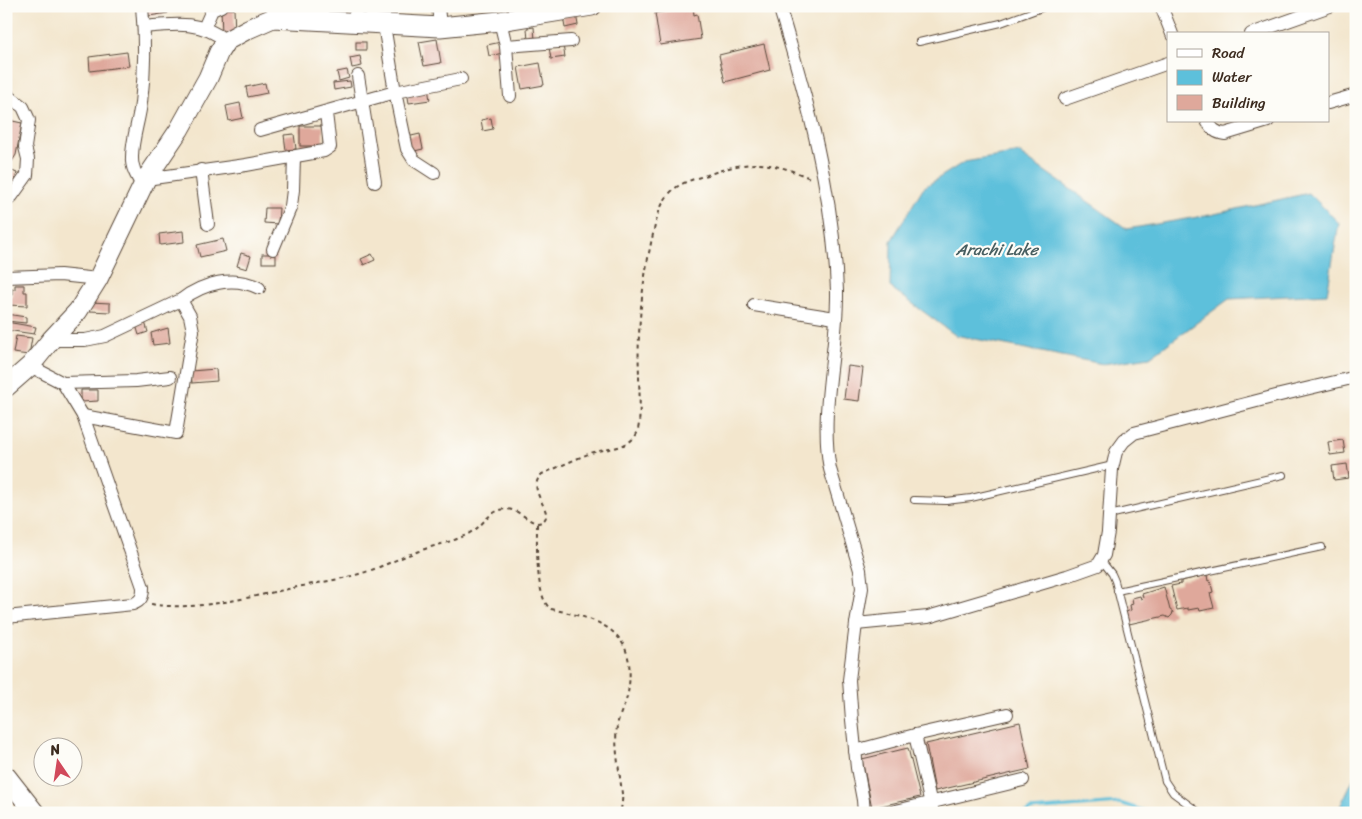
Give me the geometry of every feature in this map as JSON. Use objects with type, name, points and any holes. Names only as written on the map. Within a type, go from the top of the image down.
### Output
[{"type":"street","points":[[142,6],[144,27],[142,90],[132,156],[134,171],[144,182]]},
{"type":"street","points":[[204,28],[212,10],[221,6]]},
{"type":"street","points":[[438,6],[440,27]]},
{"type":"street","points":[[7,385],[30,366],[78,311],[98,279],[144,182],[179,130],[226,41],[248,29],[272,12],[355,14],[384,25],[440,27],[500,21],[592,6]]},
{"type":"street","points":[[779,6],[809,113],[824,184],[834,261],[837,293],[829,382],[827,452],[830,469],[860,570],[862,588],[850,680],[864,813]]},
{"type":"street","points":[[1161,6],[1171,32]]},
{"type":"street","points":[[1257,32],[1330,6]]},
{"type":"street","points":[[500,21],[506,46],[510,96]]},
{"type":"street","points":[[144,27],[189,24],[215,32],[226,41]]},
{"type":"street","points":[[384,25],[395,92],[410,155],[414,160],[434,173]]},
{"type":"street","points":[[506,46],[571,41]]},
{"type":"street","points":[[1065,99],[1167,63]]},
{"type":"street","points":[[358,76],[375,182]]},
{"type":"street","points":[[260,130],[326,113],[395,92],[461,79]]},
{"type":"street","points":[[6,94],[23,107],[29,120],[25,146],[28,159],[27,175],[12,196],[6,201]]},
{"type":"street","points":[[1330,102],[1356,95]]},
{"type":"street","points":[[144,182],[201,170],[246,165],[324,152],[330,147],[326,113]]},
{"type":"street","points":[[1208,122],[1217,133],[1225,134],[1265,122]]},
{"type":"street","points":[[273,248],[291,206],[294,157]]},
{"type":"street","points":[[201,170],[208,224]]},
{"type":"street","points":[[6,277],[60,275],[98,279]]},
{"type":"street","points":[[51,340],[85,340],[105,336],[210,284],[230,280],[252,284],[259,288]]},
{"type":"street","points":[[83,416],[176,433],[193,331],[190,316],[181,300]]},
{"type":"street","points":[[754,305],[835,318]]},
{"type":"street","points":[[30,366],[63,383],[119,382],[170,377]]},
{"type":"street","points":[[856,624],[928,617],[1098,565],[1104,555],[1116,452],[1124,441],[1134,433],[1266,398],[1356,377]]},
{"type":"street","points":[[6,617],[132,604],[139,602],[143,594],[143,588],[83,416],[63,383]]},
{"type":"street","points":[[856,751],[1007,714]]},
{"type":"street","points":[[915,735],[932,808]]},
{"type":"street","points":[[6,776],[35,813]]},
{"type":"street","points":[[888,813],[932,808],[1023,780]]},
{"type":"lane","points":[[919,42],[1001,23],[1047,6]]},
{"type":"lane","points":[[914,500],[946,501],[971,498],[1113,465]]},
{"type":"lane","points":[[1109,515],[1283,475]]},
{"type":"lane","points":[[1118,591],[1322,547]]},
{"type":"lane","points":[[1101,560],[1112,574],[1118,591],[1164,781],[1173,793],[1200,813]]},
{"type":"path","points":[[537,524],[543,522],[546,518],[546,513],[536,489],[536,483],[542,474],[593,452],[608,450],[626,444],[636,435],[639,426],[640,406],[638,349],[645,271],[657,217],[669,194],[680,184],[723,169],[746,165],[767,164],[788,168],[824,184]]},
{"type":"path","points":[[139,602],[163,606],[222,603],[360,574],[421,550],[452,541],[474,531],[491,514],[501,509],[515,510],[537,524]]},
{"type":"path","points":[[537,524],[539,570],[544,600],[547,606],[595,620],[611,629],[626,652],[630,671],[628,695],[616,736],[623,797],[621,813]]},
{"type":"water","name":"Arachi Lake","points":[[1019,153],[1127,229],[1210,215],[1309,193],[1339,223],[1327,294],[1229,299],[1150,357],[1103,364],[955,335],[890,287],[891,241],[923,188],[964,162]]},
{"type":"water","points":[[1356,773],[1356,813],[1337,813]]},
{"type":"building","points":[[167,6],[168,13],[149,16],[147,8]]},
{"type":"building","points":[[366,6],[382,6],[382,10],[366,11]]},
{"type":"building","points":[[693,7],[694,15],[697,14],[701,39],[660,45],[655,13]]},
{"type":"building","points":[[221,9],[234,9],[235,33],[222,34]]},
{"type":"building","points":[[576,14],[578,25],[565,28],[563,17]]},
{"type":"building","points":[[534,27],[535,41],[528,41],[527,28]]},
{"type":"building","points":[[437,39],[441,63],[424,66],[419,42]]},
{"type":"building","points":[[356,42],[366,42],[366,50],[356,50]]},
{"type":"building","points":[[501,42],[503,53],[489,56],[487,45]]},
{"type":"building","points":[[764,44],[770,70],[725,82],[719,55]]},
{"type":"building","points":[[563,45],[565,57],[551,59],[549,47]]},
{"type":"building","points":[[127,52],[129,66],[90,71],[89,57]]},
{"type":"building","points":[[360,56],[362,66],[352,68],[350,58]]},
{"type":"building","points":[[540,63],[544,85],[522,89],[518,67]]},
{"type":"building","points":[[347,70],[349,78],[339,81],[337,72]]},
{"type":"building","points":[[350,81],[351,87],[334,90],[333,83]]},
{"type":"building","points":[[265,83],[267,93],[248,97],[246,87]]},
{"type":"building","points":[[428,88],[430,100],[409,103],[407,91]]},
{"type":"building","points":[[240,103],[243,118],[229,121],[226,106]]},
{"type":"building","points":[[6,108],[10,110],[8,120],[22,123],[16,155],[7,169],[17,173],[13,186],[6,193]]},
{"type":"building","points":[[491,118],[493,129],[483,131],[481,120]]},
{"type":"building","points":[[300,126],[323,126],[323,146],[300,146]]},
{"type":"building","points":[[294,134],[296,149],[286,150],[284,135]]},
{"type":"building","points":[[420,134],[423,149],[410,152],[407,137]]},
{"type":"building","points":[[265,208],[279,208],[278,224],[264,223]]},
{"type":"building","points":[[183,231],[184,242],[160,245],[159,234]]},
{"type":"building","points":[[223,239],[226,251],[200,257],[197,245]]},
{"type":"building","points":[[241,253],[251,256],[247,269],[237,266]]},
{"type":"building","points":[[262,254],[276,254],[276,263],[262,263]]},
{"type":"building","points":[[372,254],[375,260],[364,265],[361,259]]},
{"type":"building","points":[[15,285],[24,285],[24,292],[27,292],[27,306],[8,305],[8,295],[12,296],[12,289],[15,289]]},
{"type":"building","points":[[90,302],[110,303],[110,312],[90,311]]},
{"type":"building","points":[[6,314],[26,317],[26,323],[6,321]]},
{"type":"building","points":[[6,322],[36,327],[34,334],[6,330]]},
{"type":"building","points":[[145,322],[148,332],[139,335],[136,325]]},
{"type":"building","points":[[168,328],[170,343],[153,345],[151,333]]},
{"type":"building","points":[[16,336],[32,338],[29,355],[13,353]]},
{"type":"building","points":[[848,366],[863,368],[859,401],[844,399]]},
{"type":"building","points":[[216,369],[217,381],[192,383],[191,371]]},
{"type":"building","points":[[81,390],[98,390],[98,401],[81,402]]},
{"type":"building","points":[[1343,440],[1345,453],[1330,455],[1328,442]]},
{"type":"building","points":[[1347,464],[1349,478],[1334,480],[1332,466]]},
{"type":"building","points":[[1207,575],[1213,592],[1210,593],[1214,608],[1200,611],[1199,608],[1177,610],[1171,586],[1181,584],[1181,581]]},
{"type":"building","points":[[1164,587],[1170,610],[1173,612],[1172,615],[1169,618],[1165,616],[1129,624],[1126,612],[1131,610],[1132,598],[1140,596],[1141,599],[1143,598],[1142,594]]},
{"type":"building","points":[[1020,722],[1030,769],[935,791],[926,744]]},
{"type":"building","points":[[908,748],[920,797],[872,808],[862,759]]},
{"type":"waterway","points":[[1026,813],[1030,810],[1120,803],[1151,813]]}]
